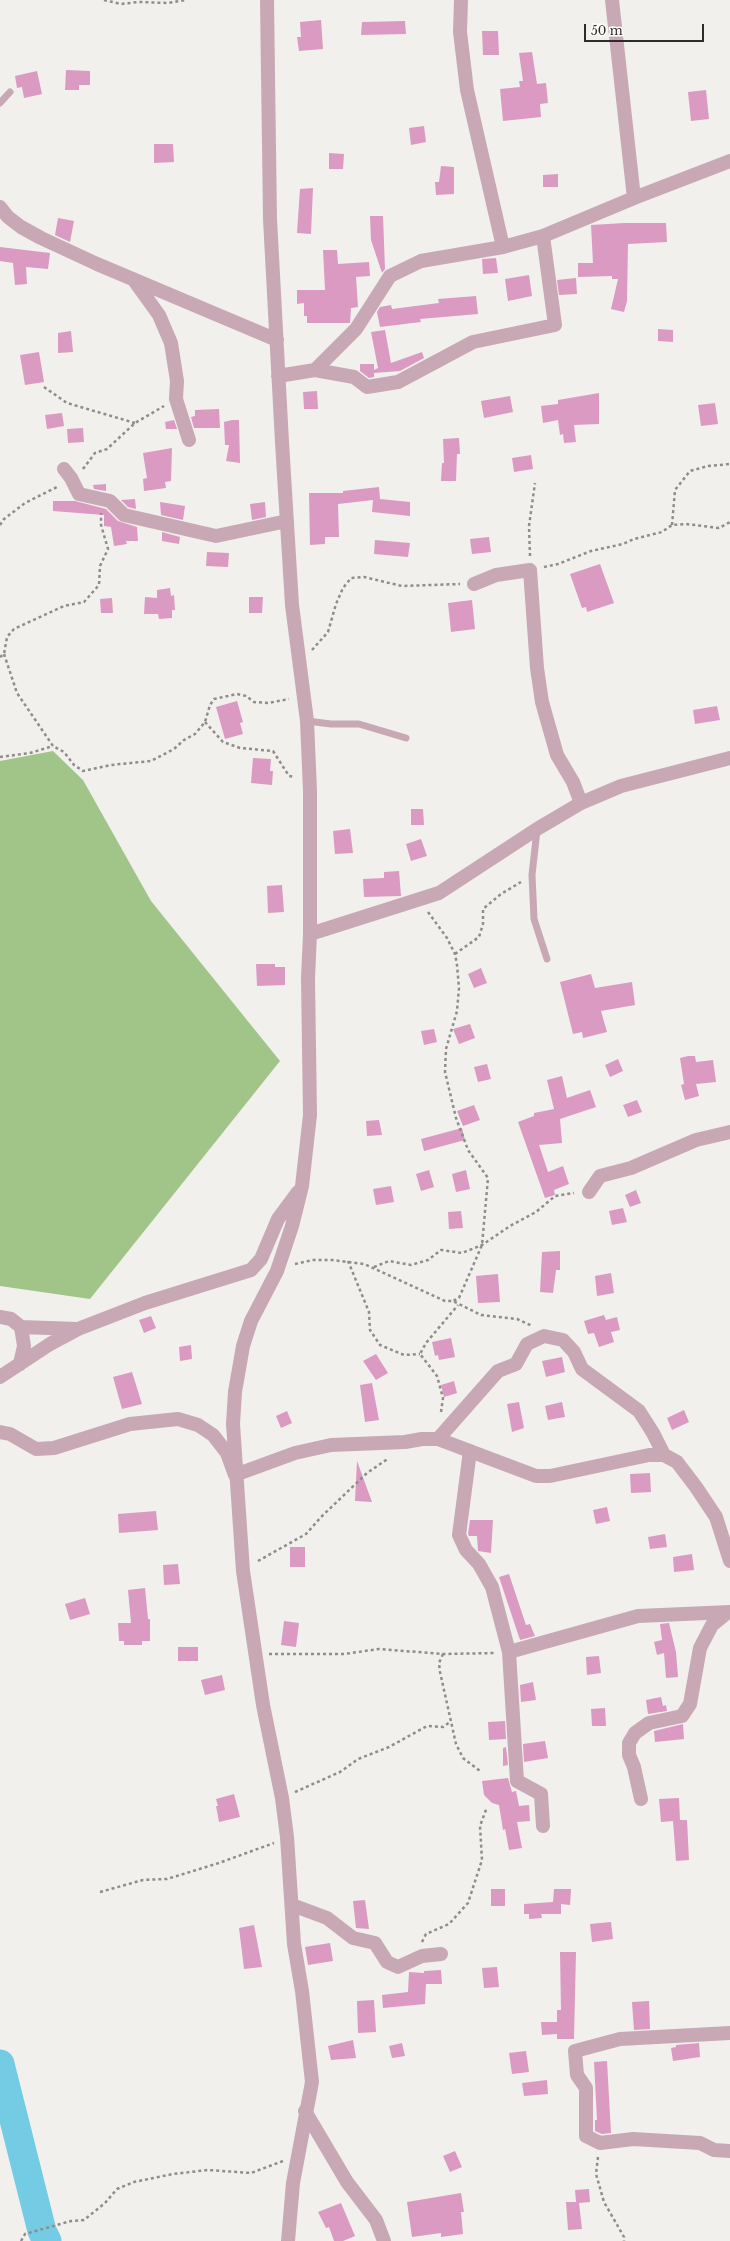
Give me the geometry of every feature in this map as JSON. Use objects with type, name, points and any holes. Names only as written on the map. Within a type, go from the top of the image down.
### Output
[{"type":"street","points":[[267,0],[270,219],[278,376],[292,605],[305,698],[310,791],[310,934],[308,978],[310,1115],[302,1186],[292,1226],[277,1271],[251,1321],[237,1373],[233,1424],[235,1475],[243,1571],[254,1654],[282,1798],[287,1837],[294,1944],[302,1991],[312,2082],[297,2157],[288,2241]]},
{"type":"street","points":[[461,0],[460,32],[467,90],[503,247]]},
{"type":"street","points":[[612,0],[634,198]]},
{"type":"street","points":[[315,370],[356,329],[390,276],[421,261],[503,247],[543,236],[634,198],[730,161]]},
{"type":"street","points":[[0,207],[8,217],[21,227],[132,279],[277,340]]},
{"type":"street","points":[[278,376],[315,370],[354,377],[366,387],[398,382],[472,342],[555,325],[543,236]]},
{"type":"street","points":[[132,279],[159,315],[171,343],[177,381],[176,398],[189,440]]},
{"type":"street","points":[[68,473],[79,494],[110,501],[124,515],[216,536],[287,521]]},
{"type":"street","points":[[474,584],[496,575],[530,570],[536,661],[542,702],[557,755],[573,782],[581,804]]},
{"type":"street","points":[[310,934],[420,901],[439,893],[454,885],[537,829],[581,804],[621,786],[730,758]]},
{"type":"street","points":[[589,1192],[600,1176],[631,1168],[696,1140],[730,1132]]},
{"type":"street","points":[[0,1377],[50,1344],[78,1329],[146,1303],[252,1270],[261,1259],[278,1219],[302,1186]]},
{"type":"street","points":[[0,1317],[11,1319],[20,1327],[24,1346],[20,1364]]},
{"type":"street","points":[[20,1327],[78,1329]]},
{"type":"street","points":[[438,1439],[498,1370],[516,1364],[527,1344],[544,1336],[563,1340],[574,1352],[582,1370],[639,1411],[653,1432],[664,1455]]},
{"type":"street","points":[[0,1432],[10,1434],[36,1449],[54,1448],[130,1424],[149,1421],[178,1420],[198,1425],[213,1435],[227,1453],[235,1475]]},
{"type":"street","points":[[235,1475],[295,1453],[332,1444],[405,1442],[438,1439],[536,1476],[550,1476],[649,1455],[664,1455],[677,1462],[716,1517],[730,1561]]},
{"type":"street","points":[[470,1451],[459,1535],[466,1550],[479,1564],[492,1587],[509,1652],[517,1781],[541,1794],[543,1826]]},
{"type":"street","points":[[509,1652],[638,1616],[728,1613]]},
{"type":"street","points":[[641,1799],[634,1767],[629,1755],[629,1742],[635,1733],[649,1723],[682,1716],[690,1704],[700,1648],[712,1625],[728,1613]]},
{"type":"street","points":[[292,1905],[327,1918],[353,1938],[375,1943],[386,1962],[398,1967],[422,1956],[441,1954]]},
{"type":"street","points":[[730,2033],[620,2039],[575,2051],[577,2075],[586,2088],[586,2136],[600,2143],[633,2139],[700,2143],[714,2150],[730,2151]]},
{"type":"street","points":[[306,2110],[346,2182],[376,2220],[384,2241]]},
{"type":"lane","points":[[0,104],[10,92]]},
{"type":"lane","points":[[307,721],[331,724],[359,724],[406,738]]},
{"type":"lane","points":[[537,829],[532,875],[534,919],[547,959]]},
{"type":"path","points":[[104,0],[121,4],[139,2],[168,3],[184,0]]},
{"type":"path","points":[[44,387],[67,403],[135,423]]},
{"type":"path","points":[[0,525],[4,519],[25,503],[54,490],[68,473],[86,466],[95,453],[107,449],[135,423],[176,398]]},
{"type":"path","points":[[672,525],[675,490],[690,471],[708,466],[730,464]]},
{"type":"path","points":[[535,483],[529,526],[530,570],[558,564],[591,551],[623,544],[634,539],[662,532],[672,525],[686,524],[719,528],[730,522]]},
{"type":"path","points":[[101,499],[101,525],[108,549],[100,566],[99,585],[84,602],[64,606],[14,629],[7,637],[4,654],[17,692],[53,746],[64,752],[74,765],[83,771],[111,765],[151,761],[174,750],[184,740],[195,734],[205,722],[210,705],[214,699],[237,694],[246,696],[254,702],[268,703],[305,698]]},
{"type":"path","points":[[300,661],[318,645],[328,632],[336,604],[343,588],[351,578],[364,576],[402,586],[474,584]]},
{"type":"path","points":[[0,657],[4,654]]},
{"type":"path","points":[[205,722],[223,742],[240,748],[272,750],[289,776],[297,777],[310,791]]},
{"type":"path","points":[[0,757],[30,753],[53,746]]},
{"type":"path","points":[[455,954],[479,937],[483,924],[483,909],[501,894],[532,875]]},
{"type":"path","points":[[277,1271],[294,1264],[313,1260],[348,1261],[374,1267],[398,1282],[445,1301],[453,1301],[459,1298],[482,1246],[488,1178],[468,1150],[456,1118],[445,1072],[446,1049],[457,1011],[459,988],[455,954],[447,938],[420,901]]},
{"type":"path","points":[[374,1267],[389,1261],[411,1265],[428,1260],[441,1250],[462,1253],[482,1246],[510,1226],[536,1212],[555,1196],[589,1192]]},
{"type":"path","points":[[348,1261],[369,1312],[370,1330],[380,1345],[404,1355],[420,1354]]},
{"type":"path","points":[[453,1301],[458,1305],[481,1315],[518,1319],[534,1327],[544,1336]]},
{"type":"path","points":[[420,1354],[426,1343],[458,1305]]},
{"type":"path","points":[[420,1354],[437,1376],[443,1398],[438,1439]]},
{"type":"path","points":[[243,1571],[261,1559],[306,1534],[321,1517],[367,1473],[387,1461],[405,1442]]},
{"type":"path","points":[[254,1654],[296,1656],[344,1654],[379,1649],[443,1654],[509,1652]]},
{"type":"path","points":[[443,1654],[439,1663],[450,1722],[456,1744],[463,1758],[480,1771]]},
{"type":"path","points":[[282,1798],[340,1772],[358,1759],[389,1747],[427,1726],[443,1727],[450,1722]]},
{"type":"path","points":[[408,1963],[426,1934],[449,1924],[468,1903],[482,1860],[480,1826],[487,1807]]},
{"type":"path","points":[[100,1892],[143,1880],[167,1879],[225,1861],[287,1837]]},
{"type":"path","points":[[600,2143],[596,2174],[604,2202],[624,2237],[624,2241]]},
{"type":"path","points":[[21,2241],[25,2234],[71,2221],[84,2220],[105,2203],[117,2189],[134,2182],[173,2174],[208,2170],[251,2172],[297,2157]]},
{"type":"green space","points":[[53,751],[83,780],[151,901],[280,1061],[90,1299],[0,1286],[0,761]]},
{"type":"building","points":[[321,20],[323,49],[299,51],[297,37],[301,37],[300,22]]},
{"type":"building","points":[[405,21],[406,34],[361,35],[362,22]]},
{"type":"building","points":[[482,31],[498,31],[499,55],[483,55]]},
{"type":"building","points":[[532,52],[537,84],[546,83],[548,103],[540,104],[541,117],[503,121],[500,89],[520,87],[519,81],[523,81],[519,53]]},
{"type":"building","points":[[66,70],[90,71],[90,85],[79,85],[79,90],[65,90]]},
{"type":"building","points":[[37,71],[42,94],[24,98],[22,87],[17,88],[15,76]]},
{"type":"building","points":[[706,90],[709,119],[691,121],[688,92]]},
{"type":"building","points":[[424,126],[426,142],[411,145],[409,128]]},
{"type":"building","points":[[154,144],[173,144],[174,162],[154,163]]},
{"type":"building","points":[[329,153],[344,154],[343,169],[329,169]]},
{"type":"building","points":[[441,166],[454,167],[454,194],[436,195],[435,182],[439,182]]},
{"type":"building","points":[[558,174],[558,187],[543,187],[543,175]]},
{"type":"building","points":[[313,188],[311,234],[297,233],[300,189]]},
{"type":"building","points":[[370,216],[383,216],[385,269],[382,273],[371,240]]},
{"type":"building","points":[[58,218],[74,221],[70,242],[55,235]]},
{"type":"building","points":[[666,223],[667,242],[628,244],[627,301],[624,312],[611,309],[618,279],[612,279],[612,276],[578,277],[578,263],[593,263],[591,225]]},
{"type":"building","points":[[0,247],[50,253],[48,269],[26,267],[27,284],[15,285],[13,263],[0,261]]},
{"type":"building","points":[[323,250],[337,250],[338,264],[369,262],[370,276],[356,277],[358,307],[351,308],[350,323],[307,323],[307,316],[304,316],[304,303],[297,304],[297,290],[325,290]]},
{"type":"building","points":[[496,258],[498,273],[483,274],[482,259]]},
{"type":"building","points":[[529,275],[532,296],[508,301],[505,279]]},
{"type":"building","points":[[576,278],[577,294],[559,295],[557,280]]},
{"type":"building","points":[[476,296],[478,314],[420,319],[421,322],[380,327],[377,312],[380,307],[391,305],[392,309],[439,303],[438,299]]},
{"type":"building","points":[[658,329],[673,330],[673,342],[658,341]]},
{"type":"building","points":[[385,330],[391,363],[422,352],[424,358],[400,371],[374,373],[374,370],[378,368],[371,332]]},
{"type":"building","points":[[71,331],[73,352],[58,353],[58,333]]},
{"type":"building","points":[[39,352],[44,382],[25,385],[20,355]]},
{"type":"building","points":[[360,364],[374,364],[374,377],[369,378],[360,371]]},
{"type":"building","points":[[317,391],[318,409],[304,409],[303,392]]},
{"type":"building","points":[[599,393],[599,424],[574,425],[576,442],[564,443],[563,434],[560,435],[558,420],[543,423],[541,406],[558,404],[558,400]]},
{"type":"building","points":[[510,396],[513,412],[484,418],[481,401]]},
{"type":"building","points":[[715,403],[718,424],[701,426],[698,405]]},
{"type":"building","points":[[219,409],[220,428],[194,428],[191,417],[195,416],[195,410]]},
{"type":"building","points":[[62,413],[64,426],[47,429],[45,415]]},
{"type":"building","points":[[174,420],[177,429],[166,429],[165,422]]},
{"type":"building","points":[[239,420],[240,463],[226,461],[229,445],[225,445],[224,422]]},
{"type":"building","points":[[83,428],[84,442],[68,443],[67,429]]},
{"type":"building","points":[[459,438],[460,454],[457,454],[456,481],[441,481],[442,463],[444,463],[443,439]]},
{"type":"building","points":[[172,448],[171,481],[165,482],[166,488],[144,491],[143,479],[147,478],[143,453]]},
{"type":"building","points":[[531,455],[533,469],[514,472],[512,458]]},
{"type":"building","points":[[106,484],[106,491],[94,489],[93,485]]},
{"type":"building","points":[[379,487],[380,499],[410,502],[410,516],[372,512],[373,500],[338,504],[339,537],[325,537],[325,544],[310,545],[309,493],[343,493],[343,491]]},
{"type":"building","points":[[135,499],[136,509],[128,507],[121,500]]},
{"type":"building","points":[[53,501],[75,501],[106,509],[118,521],[137,527],[138,541],[126,541],[127,544],[114,546],[111,527],[104,526],[104,515],[53,511]]},
{"type":"building","points":[[160,502],[185,506],[183,520],[161,515]]},
{"type":"building","points":[[265,502],[266,517],[252,520],[250,504]]},
{"type":"building","points":[[162,532],[180,537],[179,544],[162,541]]},
{"type":"building","points":[[489,537],[491,552],[472,554],[470,539]]},
{"type":"building","points":[[375,540],[410,543],[408,557],[374,554]]},
{"type":"building","points":[[207,552],[229,553],[228,567],[206,566]]},
{"type":"building","points":[[600,564],[614,603],[587,612],[586,607],[582,608],[570,574]]},
{"type":"building","points":[[170,588],[171,596],[174,595],[175,610],[172,610],[172,618],[159,619],[158,614],[144,614],[145,597],[157,598],[157,590]]},
{"type":"building","points":[[249,597],[263,597],[262,613],[249,613]]},
{"type":"building","points":[[112,598],[113,613],[101,613],[100,599]]},
{"type":"building","points":[[472,600],[475,629],[451,632],[448,603]]},
{"type":"building","points":[[237,701],[243,722],[240,723],[243,734],[225,739],[216,707]]},
{"type":"building","points":[[717,706],[720,720],[695,724],[693,710]]},
{"type":"building","points":[[253,758],[271,759],[270,771],[273,771],[272,785],[251,783]]},
{"type":"building","points":[[411,809],[423,809],[424,825],[411,825]]},
{"type":"building","points":[[350,829],[353,853],[335,854],[333,831]]},
{"type":"building","points":[[421,839],[427,856],[411,861],[406,844]]},
{"type":"building","points":[[399,871],[401,896],[364,897],[363,879],[384,878],[384,872]]},
{"type":"building","points":[[282,885],[284,912],[268,913],[267,886]]},
{"type":"building","points":[[256,964],[275,964],[275,967],[285,967],[285,985],[257,986]]},
{"type":"building","points":[[481,968],[487,983],[474,988],[468,974]]},
{"type":"building","points":[[591,974],[595,988],[632,982],[635,1005],[601,1011],[607,1032],[583,1038],[582,1032],[573,1034],[560,982]]},
{"type":"building","points":[[470,1024],[475,1038],[459,1044],[453,1029]]},
{"type":"building","points":[[434,1029],[437,1042],[424,1045],[421,1031]]},
{"type":"building","points":[[695,1056],[696,1062],[713,1060],[716,1082],[696,1084],[699,1096],[685,1100],[681,1085],[684,1084],[680,1058]]},
{"type":"building","points":[[618,1059],[623,1071],[610,1077],[605,1065]]},
{"type":"building","points":[[487,1064],[491,1079],[478,1082],[474,1067]]},
{"type":"building","points":[[562,1076],[567,1098],[590,1090],[596,1107],[560,1119],[562,1143],[539,1145],[548,1172],[563,1166],[569,1184],[554,1190],[555,1195],[545,1198],[518,1122],[534,1116],[534,1113],[554,1109],[547,1080]]},
{"type":"building","points":[[637,1100],[642,1112],[628,1117],[623,1105]]},
{"type":"building","points":[[474,1105],[480,1120],[463,1126],[457,1111]]},
{"type":"building","points":[[379,1120],[382,1135],[367,1136],[366,1121]]},
{"type":"building","points":[[462,1128],[465,1140],[424,1151],[421,1139]]},
{"type":"building","points":[[429,1170],[434,1187],[421,1191],[416,1174]]},
{"type":"building","points":[[466,1170],[470,1189],[456,1192],[452,1174]]},
{"type":"building","points":[[391,1186],[394,1202],[376,1205],[373,1189]]},
{"type":"building","points":[[636,1190],[641,1203],[630,1207],[625,1195]]},
{"type":"building","points":[[623,1208],[627,1222],[612,1225],[609,1211]]},
{"type":"building","points":[[461,1211],[463,1228],[449,1229],[448,1212]]},
{"type":"building","points":[[560,1251],[560,1270],[556,1270],[553,1293],[540,1292],[542,1252]]},
{"type":"building","points":[[611,1273],[614,1293],[597,1296],[595,1276]]},
{"type":"building","points":[[498,1274],[500,1302],[478,1303],[476,1276]]},
{"type":"building","points":[[604,1315],[606,1320],[617,1317],[620,1330],[611,1332],[614,1342],[599,1347],[594,1333],[588,1334],[584,1321]]},
{"type":"building","points":[[151,1316],[156,1328],[144,1333],[139,1320]]},
{"type":"building","points":[[451,1338],[455,1357],[439,1360],[438,1355],[435,1356],[432,1342]]},
{"type":"building","points":[[191,1345],[192,1359],[180,1361],[179,1347]]},
{"type":"building","points":[[376,1354],[388,1373],[376,1380],[363,1361]]},
{"type":"building","points":[[562,1357],[565,1372],[546,1377],[542,1361]]},
{"type":"building","points":[[132,1372],[142,1404],[122,1409],[113,1377]]},
{"type":"building","points":[[454,1381],[457,1393],[444,1397],[441,1385]]},
{"type":"building","points":[[372,1383],[379,1420],[365,1422],[360,1385]]},
{"type":"building","points":[[519,1402],[524,1428],[512,1432],[507,1404]]},
{"type":"building","points":[[562,1402],[565,1417],[548,1420],[545,1406]]},
{"type":"building","points":[[684,1410],[689,1422],[672,1430],[667,1418]]},
{"type":"building","points":[[287,1411],[292,1423],[281,1428],[276,1416]]},
{"type":"building","points":[[357,1461],[372,1502],[355,1501]]},
{"type":"building","points":[[650,1473],[651,1492],[631,1493],[630,1474]]},
{"type":"building","points":[[607,1507],[610,1521],[596,1524],[593,1510]]},
{"type":"building","points":[[156,1511],[158,1530],[119,1533],[118,1514]]},
{"type":"building","points":[[470,1520],[493,1520],[491,1553],[478,1551],[477,1536],[469,1536],[468,1534]]},
{"type":"building","points":[[665,1534],[667,1547],[650,1549],[648,1537]]},
{"type":"building","points":[[290,1547],[305,1547],[305,1567],[290,1567]]},
{"type":"building","points":[[692,1554],[694,1570],[674,1572],[673,1557]]},
{"type":"building","points":[[178,1564],[180,1584],[164,1585],[163,1565]]},
{"type":"building","points":[[509,1574],[526,1625],[530,1624],[535,1636],[520,1640],[499,1577]]},
{"type":"building","points":[[145,1588],[148,1619],[150,1619],[150,1641],[142,1641],[142,1645],[124,1645],[124,1641],[119,1641],[118,1623],[131,1623],[128,1590]]},
{"type":"building","points":[[85,1598],[90,1614],[70,1620],[65,1604]]},
{"type":"building","points":[[284,1621],[299,1623],[296,1647],[281,1645]]},
{"type":"building","points":[[669,1623],[676,1652],[678,1677],[666,1678],[664,1653],[657,1655],[654,1642],[662,1640],[660,1624]]},
{"type":"building","points":[[178,1647],[198,1647],[198,1661],[178,1661]]},
{"type":"building","points":[[599,1656],[601,1673],[587,1675],[586,1657]]},
{"type":"building","points":[[222,1675],[225,1690],[205,1695],[201,1680]]},
{"type":"building","points":[[533,1682],[536,1700],[521,1702],[520,1685]]},
{"type":"building","points":[[661,1697],[663,1706],[666,1705],[667,1711],[648,1714],[646,1700]]},
{"type":"building","points":[[605,1708],[606,1726],[592,1726],[591,1709]]},
{"type":"building","points":[[505,1721],[506,1739],[489,1740],[488,1722]]},
{"type":"building","points":[[683,1724],[684,1739],[655,1742],[654,1731]]},
{"type":"building","points":[[545,1741],[548,1758],[524,1762],[523,1744]]},
{"type":"building","points":[[506,1747],[508,1765],[503,1766],[503,1748]]},
{"type":"building","points":[[508,1778],[512,1792],[516,1791],[519,1806],[529,1805],[530,1821],[517,1822],[522,1848],[509,1850],[505,1829],[503,1830],[499,1805],[492,1803],[484,1795],[482,1781]]},
{"type":"building","points":[[234,1794],[240,1817],[219,1822],[216,1799]]},
{"type":"building","points":[[679,1798],[680,1820],[687,1820],[689,1860],[676,1861],[673,1821],[661,1822],[659,1799]]},
{"type":"building","points":[[491,1889],[505,1889],[505,1906],[491,1906]]},
{"type":"building","points":[[554,1889],[571,1889],[570,1905],[561,1904],[561,1914],[541,1914],[542,1918],[529,1919],[529,1914],[524,1914],[524,1904],[553,1902]]},
{"type":"building","points":[[365,1900],[369,1929],[356,1928],[353,1901]]},
{"type":"building","points":[[611,1922],[613,1939],[592,1942],[590,1924]]},
{"type":"building","points":[[254,1925],[262,1967],[244,1969],[239,1928]]},
{"type":"building","points":[[330,1943],[333,1961],[308,1965],[305,1947]]},
{"type":"building","points":[[560,1952],[576,1952],[574,2039],[557,2039],[557,2034],[542,2035],[541,2022],[557,2022],[557,2010],[561,2010]]},
{"type":"building","points":[[497,1967],[499,1987],[484,1988],[482,1968]]},
{"type":"building","points":[[441,1970],[442,1984],[426,1984],[425,2004],[383,2008],[382,1995],[408,1992],[409,1972],[424,1973],[424,1971]]},
{"type":"building","points":[[374,2000],[376,2032],[358,2033],[357,2001]]},
{"type":"building","points":[[649,2001],[650,2029],[634,2030],[632,2002]]},
{"type":"building","points":[[353,2040],[356,2058],[331,2060],[328,2046]]},
{"type":"building","points":[[402,2043],[405,2056],[392,2058],[389,2046]]},
{"type":"building","points":[[699,2043],[700,2057],[673,2061],[671,2048],[676,2047],[676,2045]]},
{"type":"building","points":[[526,2051],[529,2072],[512,2074],[509,2053]]},
{"type":"building","points":[[607,2061],[611,2133],[602,2134],[595,2131],[595,2120],[597,2120],[594,2062]]},
{"type":"building","points":[[547,2080],[548,2094],[524,2096],[522,2083]]},
{"type":"building","points":[[455,2151],[462,2167],[450,2172],[443,2156]]},
{"type":"building","points":[[589,2189],[590,2202],[579,2203],[582,2229],[568,2230],[566,2202],[576,2202],[575,2190]]},
{"type":"building","points":[[461,2193],[464,2212],[461,2212],[463,2234],[441,2237],[441,2233],[412,2237],[407,2202]]},
{"type":"building","points":[[341,2203],[355,2236],[343,2241],[334,2241],[329,2227],[326,2228],[318,2212]]},
{"type":"waterway","points":[[0,2064],[42,2231],[47,2241]]}]
